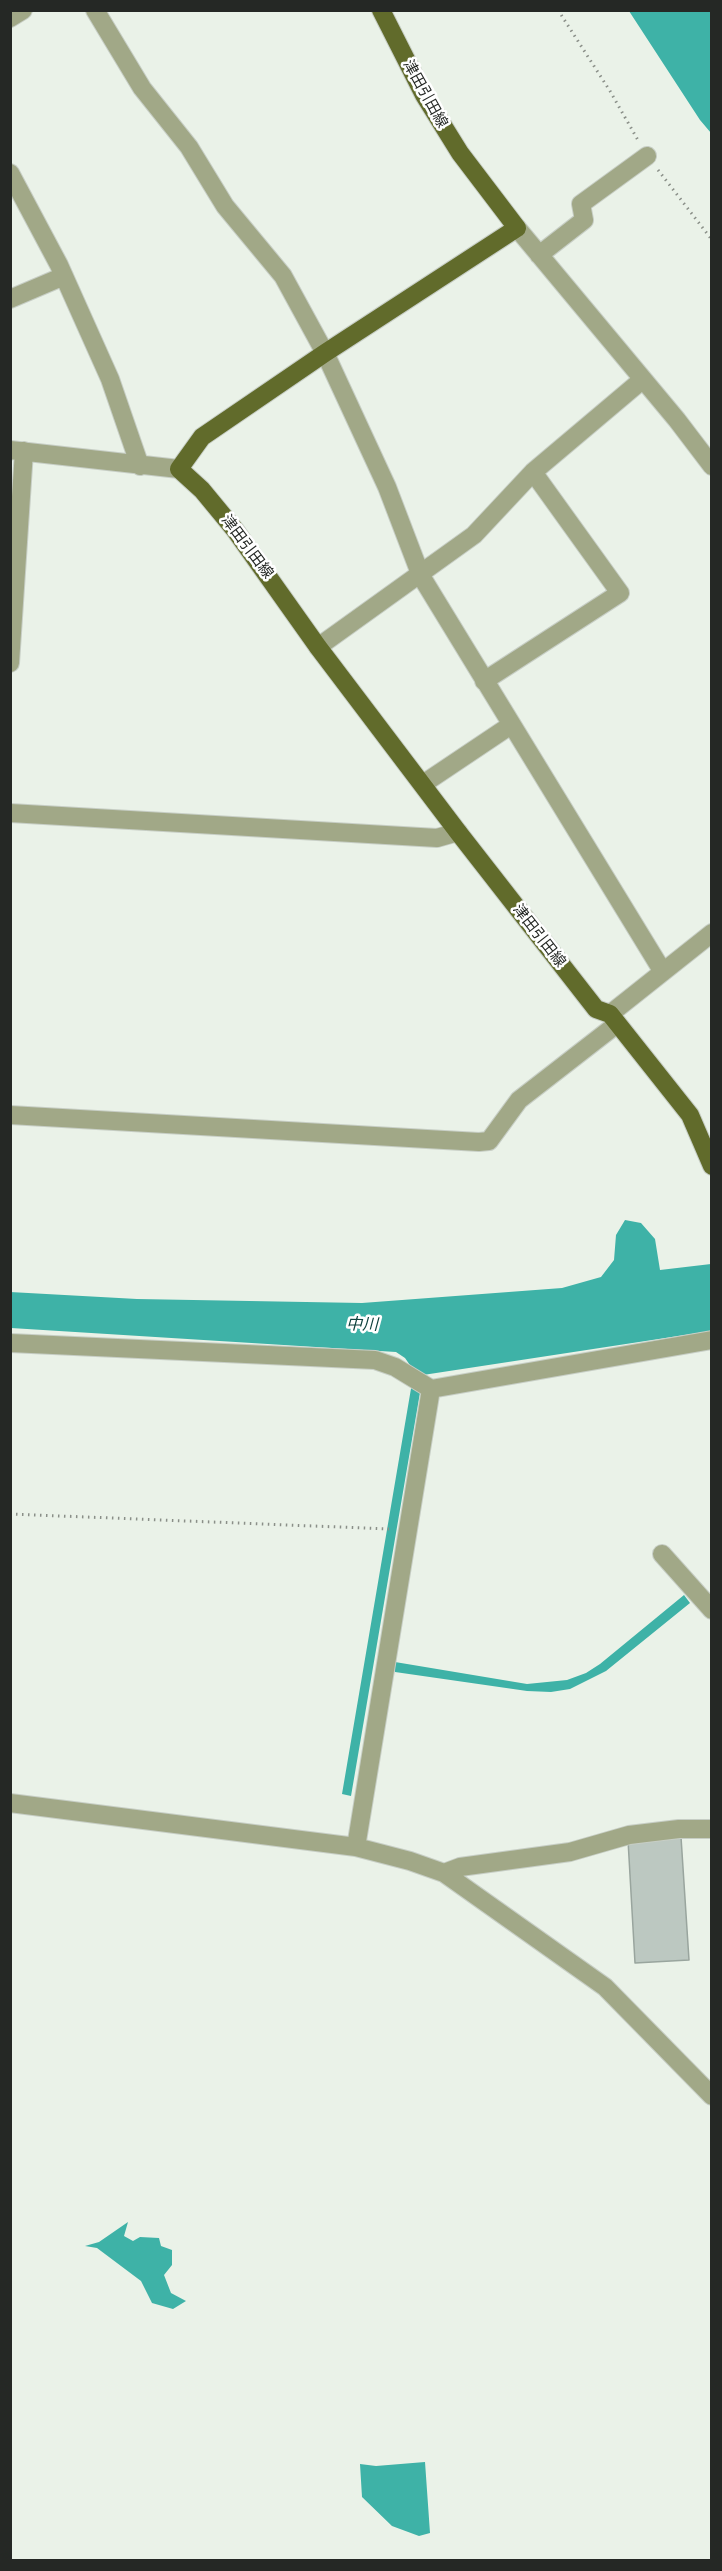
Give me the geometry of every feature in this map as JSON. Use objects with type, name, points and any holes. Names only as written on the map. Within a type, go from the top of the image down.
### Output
[{"type":"main road","name":"津田引田線","points":[[381,10],[424,95],[460,153],[517,228]]},
{"type":"main road","points":[[179,469],[202,437],[325,353],[517,228]]},
{"type":"main road","name":"津田引田線","points":[[179,469],[202,490],[235,530],[318,647],[596,1009],[614,1019],[690,1115],[711,1166]]},
{"type":"street","points":[[10,18],[23,10]]},
{"type":"street","points":[[95,10],[142,88],[189,147],[225,206],[283,276],[325,353],[387,487],[421,576],[663,972]]},
{"type":"street","points":[[539,255],[584,220],[581,204],[647,156]]},
{"type":"street","points":[[10,173],[64,276],[110,379],[141,465]]},
{"type":"street","points":[[517,228],[642,381],[677,420],[711,466]]},
{"type":"street","points":[[10,298],[64,276]]},
{"type":"street","points":[[318,647],[421,576],[474,536],[533,472],[642,381]]},
{"type":"street","points":[[10,663],[17,450],[179,469]]},
{"type":"street","points":[[484,681],[620,593],[533,472]]},
{"type":"street","points":[[423,784],[511,725]]},
{"type":"street","points":[[10,813],[437,838],[458,832]]},
{"type":"street","points":[[10,1115],[489,1141],[519,1100],[614,1019],[663,972],[711,933]]},
{"type":"street","points":[[10,1343],[375,1360],[395,1367],[431,1389],[711,1340]]},
{"type":"street","points":[[357,1847],[431,1389]]},
{"type":"street","points":[[662,1554],[711,1610]]},
{"type":"street","points":[[10,1803],[301,1838],[357,1847],[410,1861],[444,1874],[605,1987],[711,2096]]},
{"type":"street","points":[[444,1874],[460,1867],[570,1852],[629,1835],[679,1829],[711,1829]]},
{"type":"path","points":[[558,10],[610,91],[647,156],[711,240]]},
{"type":"path","points":[[10,1514],[408,1530]]},
{"type":"water","points":[[629,11],[711,11],[711,133],[700,120]]},
{"type":"water","name":"中川","points":[[625,1220],[641,1223],[655,1239],[660,1270],[711,1264],[711,1331],[423,1375],[351,1796],[342,1794],[414,1371],[405,1358],[396,1352],[11,1328],[10,1292],[137,1299],[362,1303],[562,1288],[601,1277],[614,1260],[616,1235]]},
{"type":"water","points":[[684,1595],[690,1603],[606,1671],[570,1689],[551,1692],[527,1691],[395,1672],[395,1662],[527,1684],[567,1680],[586,1673],[600,1664]]},
{"type":"water","points":[[128,2222],[124,2236],[133,2241],[140,2237],[159,2238],[161,2246],[172,2250],[172,2265],[164,2275],[171,2293],[186,2301],[173,2309],[152,2303],[141,2281],[97,2248],[85,2246],[99,2242]]},
{"type":"water","points":[[425,2462],[430,2533],[419,2536],[392,2526],[362,2497],[360,2464],[376,2466]]},
{"type":"building","points":[[681,1837],[689,1960],[635,1963],[628,1840]]}]
